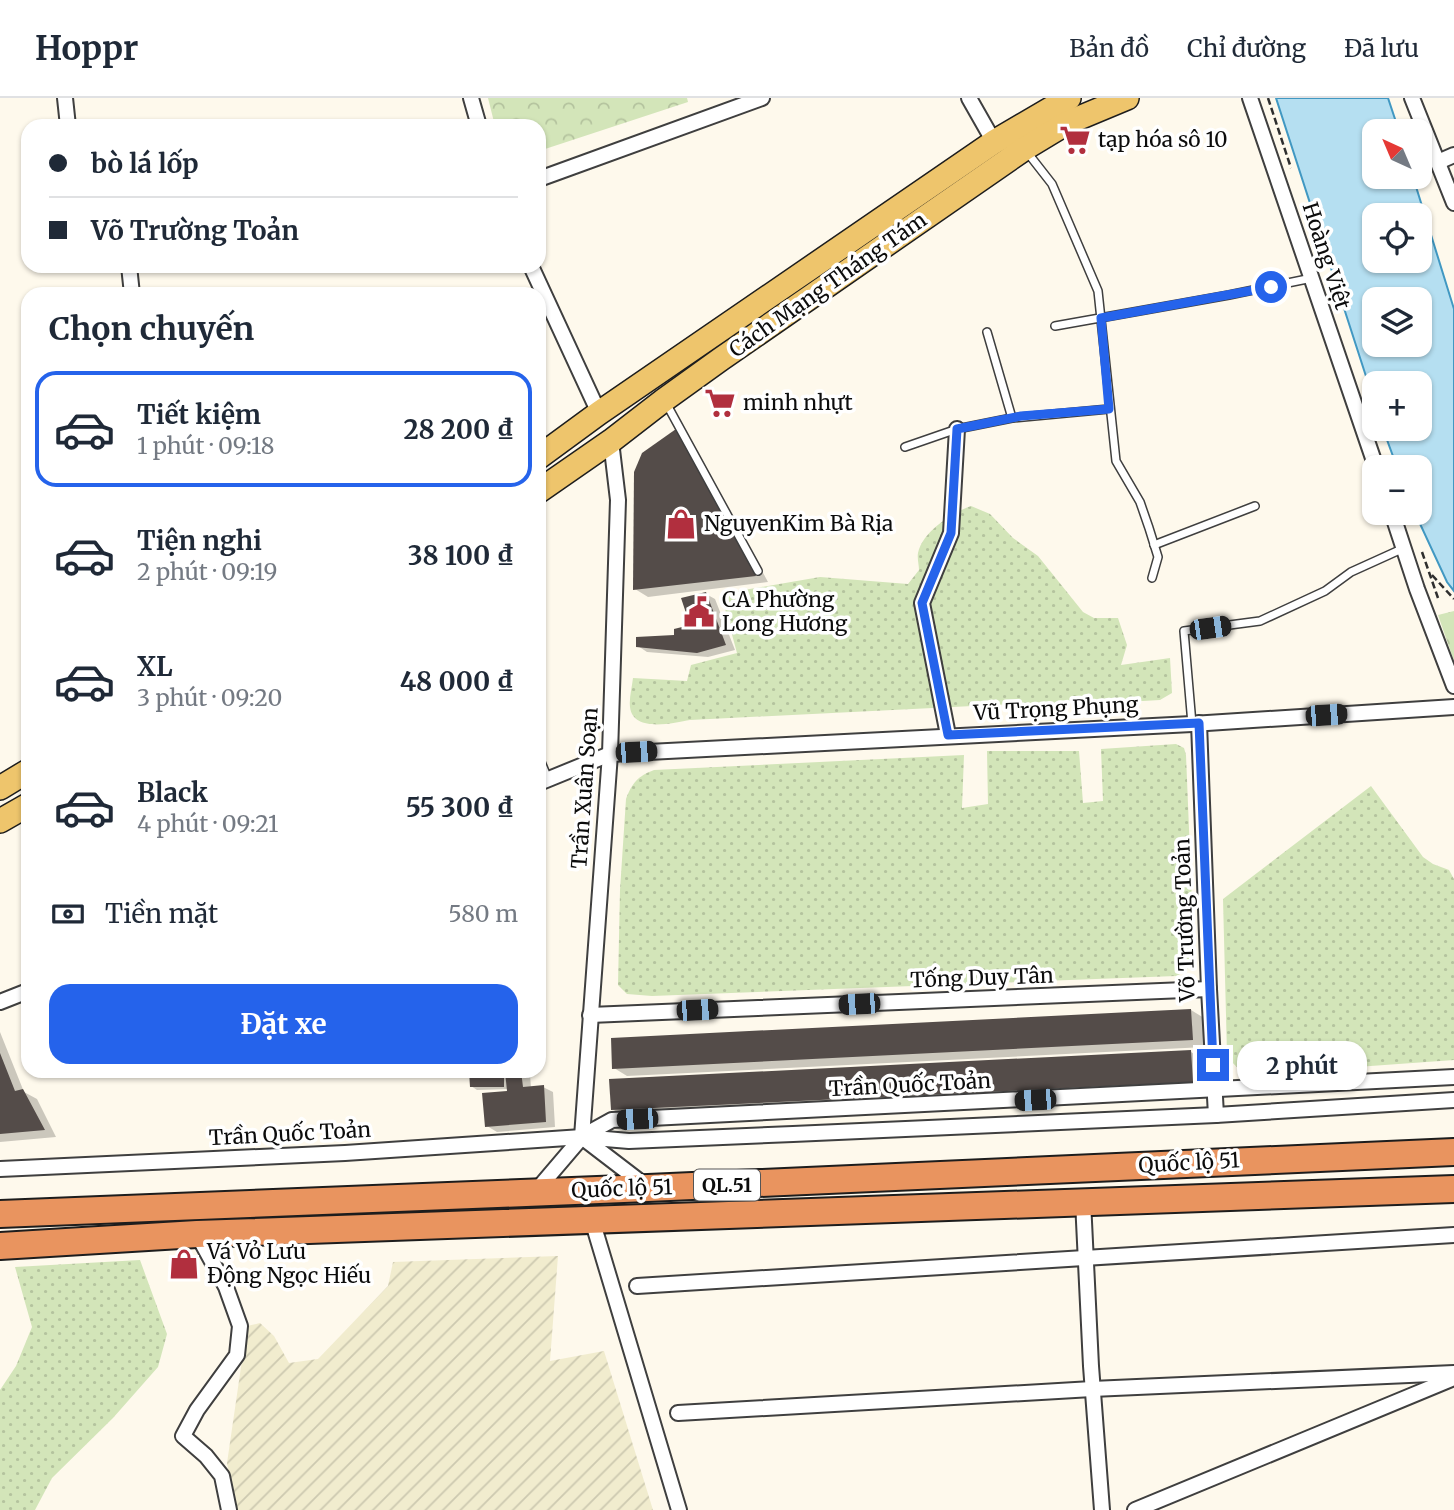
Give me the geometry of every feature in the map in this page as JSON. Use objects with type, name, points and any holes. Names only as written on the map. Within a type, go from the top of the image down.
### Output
[{"type":"highway","name":"Quốc lộ 51","points":[[0,1214],[1454,1152]]},
{"type":"highway","name":"Quốc lộ 51","points":[[0,1246],[197,1234],[1454,1189]]},
{"type":"main road","name":"Cách Mạng Tháng Tám","points":[[546,452],[994,142],[1063,105],[1128,98]]},
{"type":"main road","name":"Cách Mạng Tháng Tám","points":[[546,486],[664,400],[1024,149],[1063,105]]},
{"type":"main road","points":[[599,413],[611,441]]},
{"type":"main road","points":[[0,788],[21,775]]},
{"type":"main road","points":[[0,821],[21,809]]},
{"type":"street","points":[[65,98],[67,119]]},
{"type":"street","points":[[471,98],[477,119]]},
{"type":"street","points":[[546,176],[762,98]]},
{"type":"street","points":[[969,98],[994,142]]},
{"type":"street","name":"Hoàng Việt","points":[[1250,98],[1373,455]]},
{"type":"street","points":[[1412,98],[1454,203]]},
{"type":"street","points":[[1438,162],[1454,155]]},
{"type":"street","points":[[546,298],[599,413]]},
{"type":"street","points":[[948,735],[922,603],[951,533],[957,429]]},
{"type":"street","name":"Trần Xuân Soạn","points":[[582,1137],[610,754],[618,500],[611,441]]},
{"type":"street","points":[[1396,525],[1417,589],[1454,686]]},
{"type":"street","name":"Vũ Trọng Phụng","points":[[546,780],[610,754],[1196,724],[1454,707]]},
{"type":"street","name":"Võ Trường Toản","points":[[1196,724],[1216,1115]]},
{"type":"street","name":"Tống Duy Tân","points":[[590,1015],[1209,989]]},
{"type":"street","points":[[0,1002],[21,994]]},
{"type":"street","name":"Trần Quốc Toản","points":[[582,1137],[612,1120],[1454,1077]]},
{"type":"street","name":"Trần Quốc Toản","points":[[0,1170],[345,1153],[582,1137],[629,1141],[1216,1115],[1454,1100]]},
{"type":"street","points":[[1009,1101],[1012,1124]]},
{"type":"street","points":[[792,1112],[793,1134]]},
{"type":"street","points":[[536,1191],[582,1137],[648,1188]]},
{"type":"street","points":[[1083,1201],[1102,1510]]},
{"type":"street","points":[[592,1220],[679,1510]]},
{"type":"street","points":[[197,1234],[226,1287],[240,1326],[237,1355],[197,1410],[183,1436],[206,1456],[222,1476],[229,1510]]},
{"type":"street","points":[[637,1286],[1454,1234]]},
{"type":"street","points":[[678,1413],[1093,1389],[1454,1376]]},
{"type":"street","points":[[1135,1510],[1454,1376]]},
{"type":"lane","points":[[1024,149],[1052,184],[1098,290],[1116,461],[1140,502],[1158,557],[1152,578]]},
{"type":"lane","points":[[1055,326],[1313,278]]},
{"type":"lane","points":[[988,332],[1013,418]]},
{"type":"lane","points":[[664,400],[758,571]]},
{"type":"lane","points":[[905,447],[957,429],[1013,418],[1109,409]]},
{"type":"lane","points":[[1154,545],[1255,506]]},
{"type":"lane","points":[[1196,724],[1184,631],[1260,621],[1325,591],[1352,572],[1405,548]]},
{"type":"path","points":[[1422,551],[1441,607]]},
{"type":"path","points":[[1429,572],[1454,599]]},
{"type":"shaded area","points":[[558,1256],[550,1361],[604,1351],[653,1510],[236,1510],[227,1463],[247,1326],[260,1323],[274,1336],[289,1363],[318,1359],[388,1286],[393,1262]]},
{"type":"green space","points":[[488,98],[687,98],[688,102],[546,149],[546,119],[493,119]]},
{"type":"green space","points":[[971,506],[990,514],[1013,538],[1038,556],[1083,612],[1094,618],[1118,618],[1127,645],[1121,665],[1170,658],[1172,693],[1160,700],[1035,703],[690,720],[664,724],[646,723],[633,715],[630,704],[633,678],[687,681],[691,665],[737,653],[721,594],[820,577],[908,584],[919,570],[918,553],[926,537],[947,518]]},
{"type":"green space","points":[[1454,611],[1454,661],[1438,615]]},
{"type":"green space","points":[[1176,744],[1184,748],[1186,755],[1194,952],[1189,967],[1176,976],[652,996],[627,994],[618,985],[626,799],[636,781],[648,772],[964,755],[962,808],[988,804],[987,751],[1079,751],[1083,803],[1103,801],[1101,749]]},
{"type":"green space","points":[[1371,786],[1423,857],[1449,870],[1454,879],[1454,1060],[1258,1074],[1243,1071],[1227,1054],[1223,899]]},
{"type":"green space","points":[[140,1260],[167,1334],[158,1367],[113,1418],[52,1478],[35,1510],[0,1510],[0,1390],[16,1366],[32,1327],[15,1267]]},
{"type":"water","points":[[1276,98],[1388,98],[1395,119],[1362,119],[1362,189],[1417,189],[1421,203],[1362,203],[1362,273],[1432,273],[1432,238],[1454,309],[1454,591],[1447,582],[1421,525],[1432,525],[1432,455],[1393,455],[1387,441],[1432,441],[1432,371],[1364,371]]},
{"type":"building","name":"NguyenKim Bà Rịa","points":[[676,429],[756,576],[633,590],[634,472],[642,453]]},
{"type":"building","name":"CA Phường Long Hương","points":[[706,592],[726,645],[697,653],[636,647],[636,637],[674,635],[674,629],[690,625],[681,598]]},
{"type":"building","points":[[1191,1009],[1193,1040],[612,1069],[611,1038]]},
{"type":"building","points":[[1191,1050],[1193,1082],[611,1110],[609,1079]]},
{"type":"building","points":[[0,1053],[15,1091],[23,1089],[45,1130],[0,1134]]},
{"type":"building","points":[[469,1078],[504,1078],[504,1087],[470,1087]]},
{"type":"building","points":[[506,1078],[522,1078],[523,1087],[544,1085],[546,1122],[485,1127],[482,1093],[507,1091]]},
{"type":"place","name":"tạp hóa sô 10","points":[[1075,140]]},
{"type":"place","name":"minh nhựt","points":[[720,403]]},
{"type":"place","name":"NguyenKim Bà Rịa","points":[[681,524]]},
{"type":"place","name":"CA Phường Long Hương","points":[[699,612]]},
{"type":"place","name":"Vá Vỏ Lưu Động Ngọc Hiếu","points":[[184,1264]]},
{"type":"route","points":[[1213,1065],[1199,723],[948,735],[922,600],[951,533],[957,429],[1021,416],[1109,409],[1101,318],[1271,287]]}]
